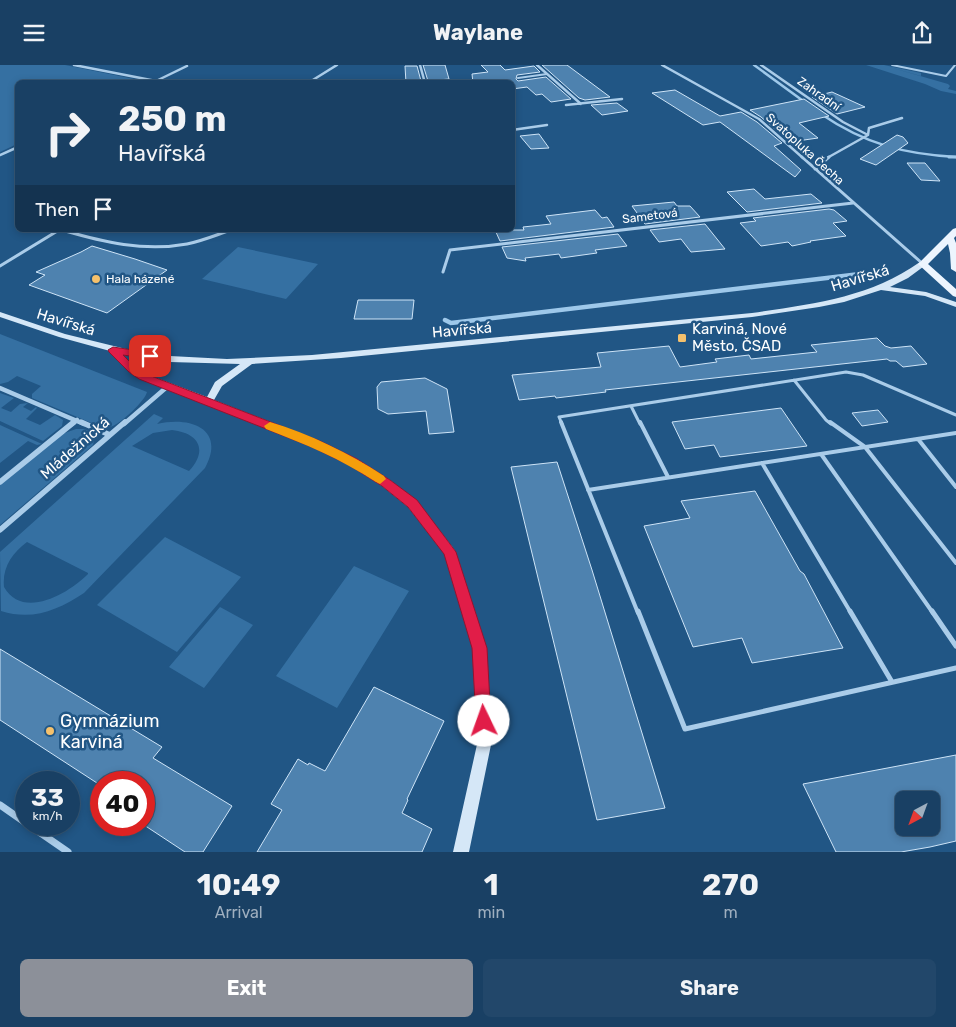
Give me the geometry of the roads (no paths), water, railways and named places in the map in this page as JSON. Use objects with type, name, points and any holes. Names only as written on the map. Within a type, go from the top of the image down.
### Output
[{"type":"main road","points":[[953,235],[923,264],[956,294]]},
{"type":"main road","points":[[953,235],[956,269]]},
{"type":"street","points":[[74,65],[145,80]]},
{"type":"street","points":[[313,80],[338,65]]},
{"type":"street","points":[[420,65],[424,80]]},
{"type":"street","points":[[537,65],[580,104]]},
{"type":"street","name":"Svatopluka Čecha","points":[[662,65],[759,119],[923,264]]},
{"type":"street","name":"Zahradní","points":[[761,65],[843,122],[868,135]]},
{"type":"street","points":[[158,80],[187,67]]},
{"type":"street","points":[[566,105],[622,99]]},
{"type":"street","points":[[815,169],[828,157],[865,138],[870,128],[902,118]]},
{"type":"street","points":[[515,130],[547,125]]},
{"type":"street","points":[[0,155],[15,148]]},
{"type":"street","name":"Sametová","points":[[443,272],[450,250],[853,203]]},
{"type":"street","points":[[0,266],[58,232]]},
{"type":"street","points":[[68,232],[121,244],[153,247],[186,244],[225,232]]},
{"type":"street","name":"Havířská","points":[[0,315],[113,350],[168,359],[249,362],[347,355],[752,315],[800,308],[881,288],[906,276],[923,264]]},
{"type":"street","points":[[881,288],[926,294],[956,305]]},
{"type":"street","points":[[113,350],[132,370],[142,376],[316,444],[353,462],[386,483],[412,504],[450,552],[480,648],[484,740],[461,852]]},
{"type":"street","points":[[209,402],[218,384],[249,362]]},
{"type":"street","name":"Mládežnická","points":[[0,530],[168,386]]},
{"type":"street","points":[[0,388],[110,435]]},
{"type":"street","name":"Mládežnická","points":[[0,482],[77,421]]},
{"type":"street","points":[[0,805],[15,815]]},
{"type":"street","points":[[45,836],[68,852]]},
{"type":"lane","points":[[892,65],[946,76],[955,65]]},
{"type":"lane","points":[[518,78],[547,74]]},
{"type":"lane","points":[[956,415],[863,375],[846,372],[559,417],[685,729],[956,668]]},
{"type":"lane","points":[[794,380],[826,420],[865,447],[956,563]]},
{"type":"lane","points":[[631,406],[668,477]]},
{"type":"lane","points":[[588,490],[955,434]]},
{"type":"lane","points":[[918,439],[956,487]]},
{"type":"lane","points":[[821,454],[956,646]]},
{"type":"lane","points":[[762,463],[892,682]]},
{"type":"waterway","points":[[754,65],[806,103]]},
{"type":"waterway","points":[[821,114],[853,133],[886,146],[937,156],[956,157],[949,157]]},
{"type":"waterway","points":[[445,320],[451,323],[860,274],[852,275]]},
{"type":"place","name":"Hala házené","points":[[96,279]]},
{"type":"place","name":"Karviná, Nové Město, ČSAD","points":[[682,338]]},
{"type":"place","name":"Gymnázium Karviná","points":[[50,731]]}]
